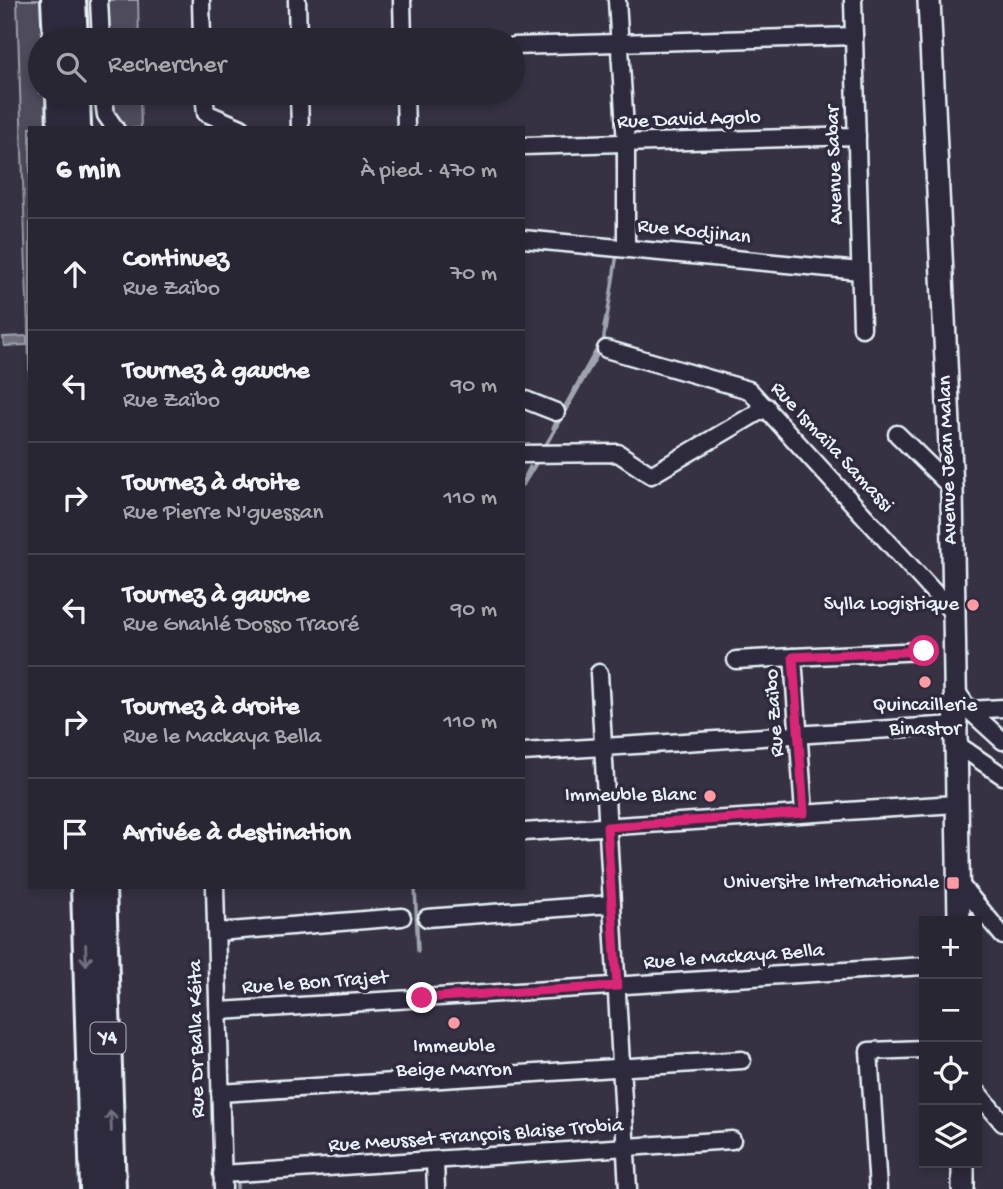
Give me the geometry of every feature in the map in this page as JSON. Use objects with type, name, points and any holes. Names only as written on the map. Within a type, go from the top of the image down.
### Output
[{"type":"highway","points":[[54,0],[55,28]]},
{"type":"highway","points":[[73,0],[74,28]]},
{"type":"highway","points":[[59,105],[60,126]]},
{"type":"highway","points":[[77,105],[78,126]]},
{"type":"highway","name":"Y4","points":[[84,889],[93,1189]]},
{"type":"highway","name":"Y4","points":[[103,889],[113,1189]]},
{"type":"main road","name":"Avenue Jean Malan","points":[[929,0],[952,488],[956,689],[960,726],[956,804],[959,916]]},
{"type":"main road","points":[[963,1168],[963,1189]]},
{"type":"street","points":[[99,0],[100,28]]},
{"type":"street","points":[[201,0],[202,28]]},
{"type":"street","points":[[297,0],[298,28]]},
{"type":"street","points":[[402,0],[403,28]]},
{"type":"street","points":[[617,0],[626,145],[626,247]]},
{"type":"street","name":"Avenue Sabar","points":[[853,0],[862,328]]},
{"type":"street","points":[[525,46],[854,36]]},
{"type":"street","points":[[105,105],[106,115],[114,126]]},
{"type":"street","points":[[205,105],[206,113],[236,126]]},
{"type":"street","points":[[299,105],[300,126]]},
{"type":"street","points":[[405,105],[406,126]]},
{"type":"street","name":"Rue David Agolo","points":[[525,146],[626,145],[857,135]]},
{"type":"street","name":"Rue Kodjinan","points":[[525,239],[860,271]]},
{"type":"street","name":"Rue Ismaïla Samassi","points":[[606,349],[749,390],[953,612]]},
{"type":"street","points":[[525,400],[556,412]]},
{"type":"street","points":[[525,454],[618,453],[651,475],[767,407]]},
{"type":"street","points":[[897,434],[952,488]]},
{"type":"street","name":"Rue Zaïbo","points":[[804,813],[793,657],[924,651]]},
{"type":"street","points":[[736,660],[793,657]]},
{"type":"street","points":[[599,673],[628,1189]]},
{"type":"street","points":[[525,752],[960,726],[1003,708]]},
{"type":"street","points":[[960,726],[1003,741]]},
{"type":"street","points":[[960,726],[1003,776]]},
{"type":"street","points":[[525,832],[956,804]]},
{"type":"street","points":[[958,882],[1003,936]]},
{"type":"street","name":"Rue Dr Balla Kéita","points":[[215,889],[222,1181]]},
{"type":"street","points":[[427,918],[612,904]]},
{"type":"street","points":[[217,932],[402,917]]},
{"type":"street","name":"Rue le Mackaya Bella","points":[[417,998],[919,966]]},
{"type":"street","name":"Rue le Bon Trajet","points":[[220,1011],[417,998]]},
{"type":"street","points":[[878,1189],[869,1051],[919,1049]]},
{"type":"street","points":[[220,1093],[742,1060]]},
{"type":"street","points":[[982,1098],[1003,1122]]},
{"type":"street","name":"Rue Meusset François Blaise Trobia","points":[[222,1181],[435,1160],[732,1140]]},
{"type":"street","points":[[435,1160],[436,1189]]},
{"type":"shaded area","points":[[17,0],[44,0],[45,28],[28,28],[28,105],[48,105],[49,126],[28,126],[28,331]]},
{"type":"shaded area","points":[[107,0],[138,0],[139,28],[108,28]]},
{"type":"shaded area","points":[[112,105],[140,105],[141,126],[125,126]]},
{"type":"water","points":[[27,336],[27,345],[4,346],[3,337]]},
{"type":"waterway","points":[[617,149],[618,180]]},
{"type":"waterway","points":[[603,343],[617,254]]},
{"type":"waterway","points":[[604,327],[606,317]]},
{"type":"waterway","points":[[553,428],[598,347]]},
{"type":"waterway","points":[[543,450],[600,350]]},
{"type":"waterway","points":[[525,482],[538,460]]},
{"type":"waterway","points":[[525,477],[530,467]]},
{"type":"waterway","points":[[415,889],[418,951]]},
{"type":"waterway","points":[[237,1179],[237,1189]]},
{"type":"place","name":"Sylla Logistique","points":[[973,605]]},
{"type":"place","name":"Quincaillerie Binastor","points":[[925,682]]},
{"type":"place","name":"Immeuble Blanc","points":[[710,796]]},
{"type":"place","name":"Universite Internationale","points":[[953,883]]},
{"type":"place","name":"Immeuble Beige Marron","points":[[454,1023]]},
{"type":"route","points":[[422,998],[617,986],[607,827],[804,813],[793,657],[924,651]]}]
